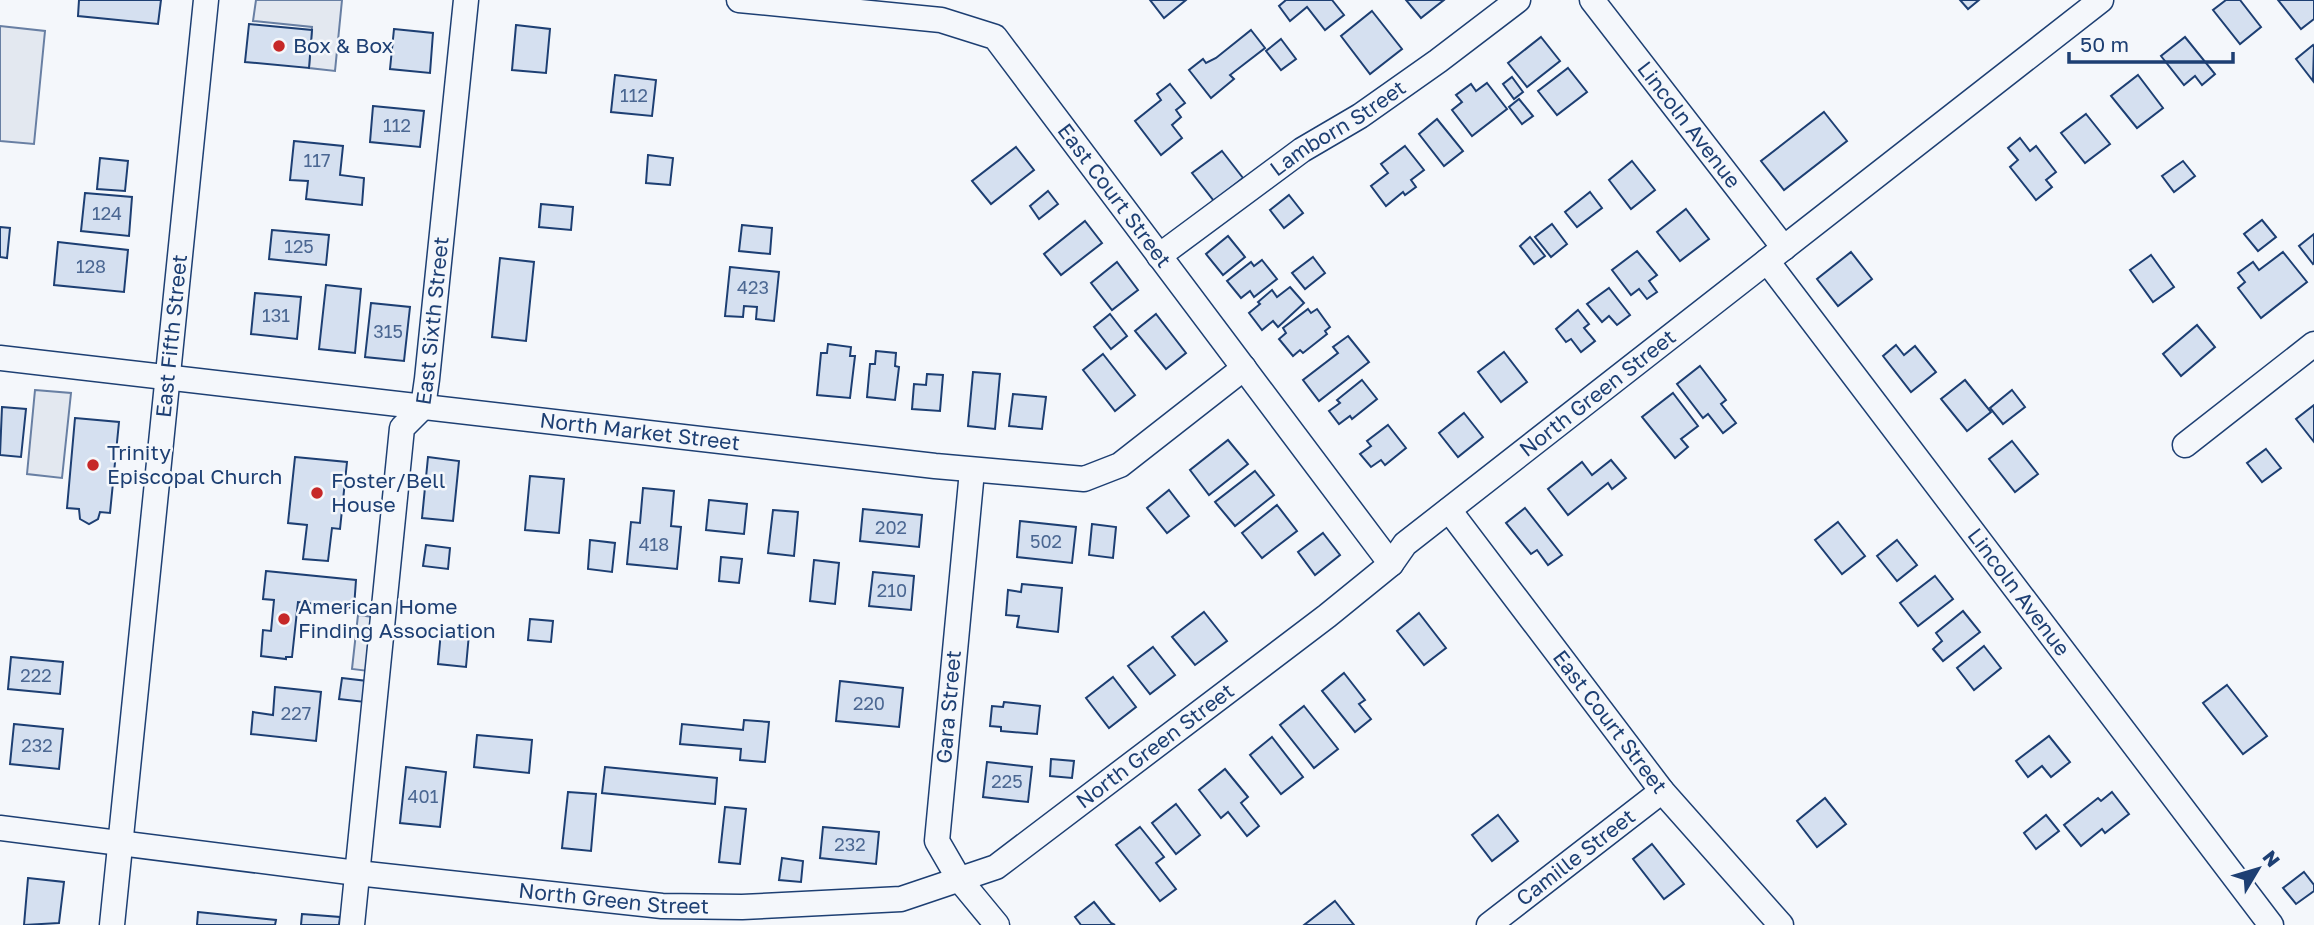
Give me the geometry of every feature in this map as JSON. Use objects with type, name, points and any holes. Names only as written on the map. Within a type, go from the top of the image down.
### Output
[{"type":"street","name":"East Fifth Street","points":[[112,925],[206,0]]},
{"type":"street","name":"East Sixth Street","points":[[352,925],[402,428],[423,407],[466,0]]},
{"type":"street","name":"East Court Street","points":[[739,0],[941,20],[995,37],[1391,564]]},
{"type":"street","name":"Lamborn Street","points":[[1159,256],[1302,150],[1360,116],[1518,0]]},
{"type":"street","name":"Lincoln Avenue","points":[[1592,0],[1775,255],[2271,925]]},
{"type":"street","name":"North Green Street","points":[[0,828],[357,873],[662,906],[729,907],[901,898],[996,866],[1327,617],[1391,564],[1405,544],[2101,0]]},
{"type":"street","points":[[2185,445],[2314,344]]},
{"type":"street","name":"North Market Street","points":[[0,358],[972,471],[1084,479],[1110,471],[1244,369]]},
{"type":"street","name":"Gara Street","points":[[972,471],[937,841],[960,878],[996,925]]},
{"type":"street","name":"East Court Street","points":[[1449,510],[1662,791],[1781,925]]},
{"type":"street","name":"Camille Street","points":[[1489,925],[1662,791]]},
{"type":"shaded area","points":[[256,0],[342,0],[335,71],[309,68],[312,27],[253,21]]},
{"type":"shaded area","points":[[0,26],[45,31],[34,144],[0,141]]},
{"type":"shaded area","points":[[35,390],[71,393],[62,478],[27,474]]},
{"type":"shaded area","points":[[358,615],[373,617],[368,671],[352,669]]},
{"type":"building","points":[[79,0],[161,0],[158,24],[78,16]]},
{"type":"building","points":[[1150,0],[1186,0],[1164,18]]},
{"type":"building","points":[[1286,0],[1332,0],[1344,15],[1325,30],[1307,7],[1290,21],[1279,6]]},
{"type":"building","points":[[1406,0],[1444,0],[1421,18]]},
{"type":"building","points":[[1960,0],[1979,0],[1968,9]]},
{"type":"building","points":[[2226,0],[2240,0],[2261,27],[2240,44],[2213,10]]},
{"type":"building","points":[[2278,0],[2314,0],[2314,19],[2301,29]]},
{"type":"building","points":[[1372,11],[1402,49],[1370,74],[1341,36]]},
{"type":"building","name":"Box & Box","points":[[249,24],[312,30],[309,68],[245,62]]},
{"type":"building","points":[[516,25],[550,29],[546,73],[512,70]]},
{"type":"building","points":[[394,29],[433,33],[430,73],[390,69]]},
{"type":"building","points":[[1251,30],[1265,48],[1230,75],[1234,79],[1211,98],[1189,70],[1203,59],[1206,63],[1216,58]]},
{"type":"building","points":[[1541,37],[1560,61],[1527,87],[1508,63]]},
{"type":"building","points":[[2185,37],[2215,74],[2202,85],[2195,76],[2184,85],[2161,56]]},
{"type":"building","points":[[1281,39],[1296,59],[1281,70],[1266,51]]},
{"type":"building","points":[[2313,45],[2314,47],[2313,81],[2296,59]]},
{"type":"building","points":[[1568,68],[1587,92],[1557,115],[1538,91]]},
{"type":"building","points":[[615,75],[656,80],[652,116],[611,112]]},
{"type":"building","points":[[2138,75],[2163,108],[2137,128],[2111,96]]},
{"type":"building","points":[[1512,77],[1523,92],[1514,99],[1503,84]]},
{"type":"building","points":[[1487,83],[1507,109],[1472,136],[1452,110],[1462,102],[1456,95],[1471,84],[1476,91]]},
{"type":"building","points":[[1170,84],[1185,103],[1176,110],[1181,117],[1172,125],[1182,138],[1161,155],[1135,121],[1161,100],[1157,94]]},
{"type":"building","points":[[1519,99],[1533,116],[1522,124],[1509,107]]},
{"type":"building","points":[[373,106],[424,111],[420,147],[370,142]]},
{"type":"building","points":[[1824,112],[1847,141],[1784,190],[1761,161]]},
{"type":"building","points":[[2086,114],[2110,144],[2085,163],[2061,133]]},
{"type":"building","points":[[1437,119],[1463,151],[1444,166],[1419,134]]},
{"type":"building","points":[[2020,138],[2030,151],[2036,146],[2056,172],[2046,180],[2052,187],[2036,200],[2010,167],[2018,160],[2008,148]]},
{"type":"building","points":[[294,141],[343,146],[340,175],[364,178],[362,205],[306,199],[308,181],[290,180]]},
{"type":"building","points":[[1405,146],[1424,170],[1411,180],[1416,187],[1405,195],[1403,192],[1386,206],[1371,186],[1388,173],[1381,164]]},
{"type":"building","points":[[1016,147],[1034,170],[991,204],[972,181]]},
{"type":"building","points":[[1222,151],[1243,178],[1214,201],[1192,173]]},
{"type":"building","points":[[648,155],[673,158],[670,185],[646,183]]},
{"type":"building","points":[[100,158],[128,161],[125,191],[97,189]]},
{"type":"building","points":[[1632,161],[1655,190],[1631,209],[1609,180]]},
{"type":"building","points":[[2183,161],[2195,176],[2174,192],[2162,176]]},
{"type":"building","points":[[1048,191],[1058,204],[1039,219],[1030,206]]},
{"type":"building","points":[[1590,192],[1602,208],[1577,227],[1565,212]]},
{"type":"building","points":[[85,193],[132,197],[129,236],[81,231]]},
{"type":"building","points":[[1289,195],[1303,213],[1284,228],[1270,210]]},
{"type":"building","points":[[541,204],[573,207],[571,230],[539,227]]},
{"type":"building","points":[[1686,209],[1709,239],[1680,261],[1657,232]]},
{"type":"building","points":[[2262,220],[2276,237],[2258,251],[2244,234]]},
{"type":"building","points":[[1085,221],[1102,243],[1061,275],[1044,254]]},
{"type":"building","points":[[1552,224],[1567,244],[1551,257],[1535,237]]},
{"type":"building","points":[[742,225],[772,228],[770,254],[739,251]]},
{"type":"building","points":[[0,227],[10,228],[7,258],[0,257]]},
{"type":"building","points":[[272,230],[329,235],[326,265],[269,259]]},
{"type":"building","points":[[2314,234],[2314,263],[2313,264],[2299,246]]},
{"type":"building","points":[[1228,236],[1245,257],[1223,275],[1206,254]]},
{"type":"building","points":[[1530,237],[1545,256],[1534,264],[1520,246]]},
{"type":"building","points":[[58,242],[128,250],[124,292],[54,285]]},
{"type":"building","points":[[1637,251],[1657,275],[1649,281],[1657,292],[1647,299],[1639,289],[1631,295],[1612,270]]},
{"type":"building","points":[[1851,252],[1872,279],[1838,306],[1817,279]]},
{"type":"building","points":[[2283,252],[2307,282],[2261,318],[2238,288],[2245,282],[2238,273],[2253,262],[2259,270]]},
{"type":"building","points":[[2151,255],[2174,287],[2153,302],[2130,270]]},
{"type":"building","points":[[1313,257],[1325,273],[1305,289],[1292,273]]},
{"type":"building","points":[[500,258],[534,262],[526,341],[492,337]]},
{"type":"building","points":[[1262,260],[1277,279],[1254,297],[1250,291],[1241,298],[1227,281],[1251,262],[1254,266]]},
{"type":"building","points":[[1117,262],[1138,290],[1112,310],[1091,283]]},
{"type":"building","points":[[730,267],[779,272],[774,321],[756,319],[757,307],[744,306],[743,317],[725,316]]},
{"type":"building","points":[[326,285],[361,289],[355,353],[319,349]]},
{"type":"building","points":[[1290,287],[1304,303],[1278,327],[1273,321],[1262,330],[1249,313],[1272,290],[1277,297]]},
{"type":"building","points":[[1609,288],[1630,315],[1617,325],[1609,316],[1602,322],[1587,304]]},
{"type":"building","points":[[255,293],[301,297],[297,339],[251,334]]},
{"type":"building","points":[[371,303],[410,307],[404,361],[365,357]]},
{"type":"building","points":[[1308,309],[1311,313],[1317,309],[1330,327],[1325,331],[1327,334],[1303,353],[1300,350],[1293,356],[1279,339],[1286,333],[1283,328]]},
{"type":"building","points":[[1578,310],[1589,324],[1584,328],[1595,341],[1581,352],[1571,339],[1566,342],[1556,329]]},
{"type":"building","points":[[1110,314],[1127,336],[1111,349],[1094,327]]},
{"type":"building","points":[[1156,314],[1186,353],[1166,369],[1135,331]]},
{"type":"building","points":[[2197,325],[2215,347],[2181,376],[2163,354]]},
{"type":"building","points":[[1348,336],[1369,362],[1319,401],[1303,380],[1338,353],[1333,347]]},
{"type":"building","points":[[828,344],[851,347],[850,356],[855,356],[850,398],[817,395],[821,353],[827,353]]},
{"type":"building","points":[[1896,345],[1904,355],[1915,346],[1936,372],[1911,392],[1883,356]]},
{"type":"building","points":[[876,351],[896,353],[895,366],[899,367],[895,400],[867,397],[870,364],[875,364]]},
{"type":"building","points":[[1504,352],[1527,382],[1501,402],[1478,372]]},
{"type":"building","points":[[1103,354],[1135,395],[1115,411],[1083,370]]},
{"type":"building","points":[[1700,366],[1726,400],[1721,404],[1736,423],[1723,433],[1708,414],[1703,418],[1677,384]]},
{"type":"building","points":[[973,372],[1000,374],[995,429],[968,426]]},
{"type":"building","points":[[927,374],[943,375],[940,411],[912,409],[914,384],[926,385]]},
{"type":"building","points":[[1362,380],[1377,399],[1352,419],[1350,416],[1339,424],[1329,411],[1340,403],[1337,400]]},
{"type":"building","points":[[1965,380],[1991,412],[1967,431],[1941,399]]},
{"type":"building","points":[[2012,390],[2025,407],[2003,424],[1990,408]]},
{"type":"building","points":[[1673,393],[1698,426],[1681,439],[1688,447],[1675,458],[1642,417]]},
{"type":"building","points":[[1013,394],[1046,397],[1042,429],[1009,426]]},
{"type":"building","points":[[2314,405],[2314,442],[2296,419]]},
{"type":"building","points":[[2,407],[26,409],[21,457],[0,455]]},
{"type":"building","points":[[1464,413],[1483,437],[1458,457],[1439,433]]},
{"type":"building","name":"Trinity Episcopal Church","points":[[75,418],[119,422],[110,513],[100,512],[98,519],[89,524],[80,519],[79,509],[67,508]]},
{"type":"building","points":[[1388,425],[1406,448],[1385,465],[1381,460],[1371,467],[1360,454],[1371,446],[1367,441]]},
{"type":"building","points":[[1228,440],[1248,464],[1209,495],[1190,470]]},
{"type":"building","points":[[2012,441],[2038,474],[2015,492],[1989,459]]},
{"type":"building","points":[[2266,449],[2281,468],[2262,482],[2247,463]]},
{"type":"building","name":"Foster/Bell House","points":[[295,457],[347,462],[340,529],[332,528],[328,561],[303,559],[307,525],[288,523]]},
{"type":"building","points":[[428,457],[459,461],[453,521],[422,518]]},
{"type":"building","points":[[1611,460],[1626,478],[1612,489],[1608,483],[1568,515],[1548,489],[1582,462],[1592,475]]},
{"type":"building","points":[[1255,471],[1274,495],[1235,526],[1215,502]]},
{"type":"building","points":[[530,476],[564,479],[559,533],[525,530]]},
{"type":"building","points":[[643,488],[674,491],[671,526],[681,527],[677,569],[627,564],[631,522],[640,523]]},
{"type":"building","points":[[1169,490],[1189,516],[1167,533],[1147,508]]},
{"type":"building","points":[[709,500],[747,504],[744,534],[706,530]]},
{"type":"building","points":[[1277,505],[1297,531],[1262,558],[1242,533]]},
{"type":"building","points":[[1525,508],[1562,555],[1548,565],[1537,550],[1531,554],[1506,523]]},
{"type":"building","points":[[863,509],[922,515],[919,547],[860,541]]},
{"type":"building","points":[[773,510],[798,512],[794,556],[768,553]]},
{"type":"building","points":[[1020,521],[1076,527],[1072,563],[1017,557]]},
{"type":"building","points":[[1838,522],[1865,556],[1842,574],[1815,540]]},
{"type":"building","points":[[1092,524],[1116,527],[1113,558],[1089,555]]},
{"type":"building","points":[[1323,533],[1340,555],[1315,575],[1298,552]]},
{"type":"building","points":[[590,540],[615,543],[612,572],[588,569]]},
{"type":"building","points":[[1897,540],[1917,565],[1897,581],[1877,556]]},
{"type":"building","points":[[426,545],[450,548],[448,569],[423,566]]},
{"type":"building","points":[[721,557],[742,559],[739,583],[719,581]]},
{"type":"building","points":[[814,560],[839,563],[835,604],[810,601]]},
{"type":"building","name":"American Home Finding Association","points":[[266,571],[356,580],[354,608],[298,602],[292,657],[286,659],[261,656],[263,630],[271,631],[274,600],[263,599]]},
{"type":"building","points":[[873,572],[914,576],[911,610],[869,606]]},
{"type":"building","points":[[1935,576],[1953,599],[1918,626],[1900,603]]},
{"type":"building","points":[[1022,584],[1062,588],[1058,632],[1017,627],[1019,616],[1006,615],[1008,590],[1021,592]]},
{"type":"building","points":[[1963,611],[1980,632],[1943,661],[1933,649],[1942,641],[1936,633]]},
{"type":"building","points":[[1204,612],[1227,641],[1195,665],[1172,637]]},
{"type":"building","points":[[1419,613],[1446,648],[1424,665],[1397,631]]},
{"type":"building","points":[[530,619],[553,621],[551,642],[528,640]]},
{"type":"building","points":[[441,631],[469,634],[466,667],[438,664]]},
{"type":"building","points":[[1984,646],[2001,668],[1974,690],[1957,668]]},
{"type":"building","points":[[1153,647],[1175,675],[1150,694],[1128,666]]},
{"type":"building","points":[[11,657],[63,662],[60,694],[8,689]]},
{"type":"building","points":[[1344,673],[1365,700],[1359,704],[1371,719],[1355,732],[1322,691]]},
{"type":"building","points":[[1113,677],[1136,707],[1109,728],[1086,698]]},
{"type":"building","points":[[342,678],[367,681],[365,702],[339,699]]},
{"type":"building","points":[[840,681],[903,688],[899,727],[836,721]]},
{"type":"building","points":[[2227,685],[2267,736],[2243,754],[2203,703]]},
{"type":"building","points":[[275,687],[321,692],[316,741],[251,734],[253,712],[273,715]]},
{"type":"building","points":[[1004,702],[1040,706],[1037,734],[1001,731],[1001,727],[990,726],[992,706],[1003,707]]},
{"type":"building","points":[[1304,706],[1338,749],[1314,768],[1280,725]]},
{"type":"building","points":[[744,720],[769,722],[765,762],[740,760],[741,749],[680,744],[682,724],[743,730]]},
{"type":"building","points":[[14,724],[63,729],[59,769],[10,764]]},
{"type":"building","points":[[477,735],[532,740],[529,773],[474,767]]},
{"type":"building","points":[[2049,736],[2070,762],[2051,777],[2042,766],[2028,777],[2016,761]]},
{"type":"building","points":[[1272,737],[1303,777],[1281,794],[1250,755]]},
{"type":"building","points":[[1051,759],[1074,761],[1072,778],[1050,776]]},
{"type":"building","points":[[987,762],[1032,767],[1028,802],[983,797]]},
{"type":"building","points":[[406,767],[446,772],[440,827],[400,823]]},
{"type":"building","points":[[605,767],[717,778],[715,804],[602,793]]},
{"type":"building","points":[[1225,769],[1248,797],[1241,803],[1259,826],[1247,836],[1228,812],[1221,818],[1199,790]]},
{"type":"building","points":[[568,792],[596,794],[591,851],[562,848]]},
{"type":"building","points":[[2112,792],[2129,814],[2105,833],[2102,829],[2081,846],[2064,825],[2098,798],[2101,801]]},
{"type":"building","points":[[1825,798],[1846,824],[1817,847],[1797,821]]},
{"type":"building","points":[[1176,804],[1200,835],[1176,854],[1152,823]]},
{"type":"building","points":[[725,807],[746,809],[740,864],[719,862]]},
{"type":"building","points":[[1498,815],[1518,841],[1492,861],[1472,835]]},
{"type":"building","points":[[2046,815],[2059,831],[2036,849],[2024,833]]},
{"type":"building","points":[[823,827],[879,832],[876,864],[820,858]]},
{"type":"building","points":[[1140,827],[1164,857],[1156,863],[1176,889],[1160,901],[1116,845]]},
{"type":"building","points":[[1652,844],[1684,884],[1664,899],[1633,859]]},
{"type":"building","points":[[782,858],[803,861],[801,882],[779,880]]},
{"type":"building","points":[[2304,872],[2314,885],[2314,891],[2296,904],[2283,888]]},
{"type":"building","points":[[28,878],[64,882],[59,923],[24,925]]},
{"type":"building","points":[[1335,901],[1354,925],[1304,925]]},
{"type":"building","points":[[1094,902],[1115,925],[1081,925],[1075,917]]},
{"type":"building","points":[[198,912],[276,920],[275,925],[197,925]]},
{"type":"building","points":[[302,914],[340,917],[339,925],[301,925]]},
{"type":"place","name":"Box & Box","points":[[279,46]]},
{"type":"place","name":"Trinity Episcopal Church","points":[[93,465]]},
{"type":"place","name":"Foster/Bell House","points":[[317,493]]},
{"type":"place","name":"American Home Finding Association","points":[[284,619]]}]
